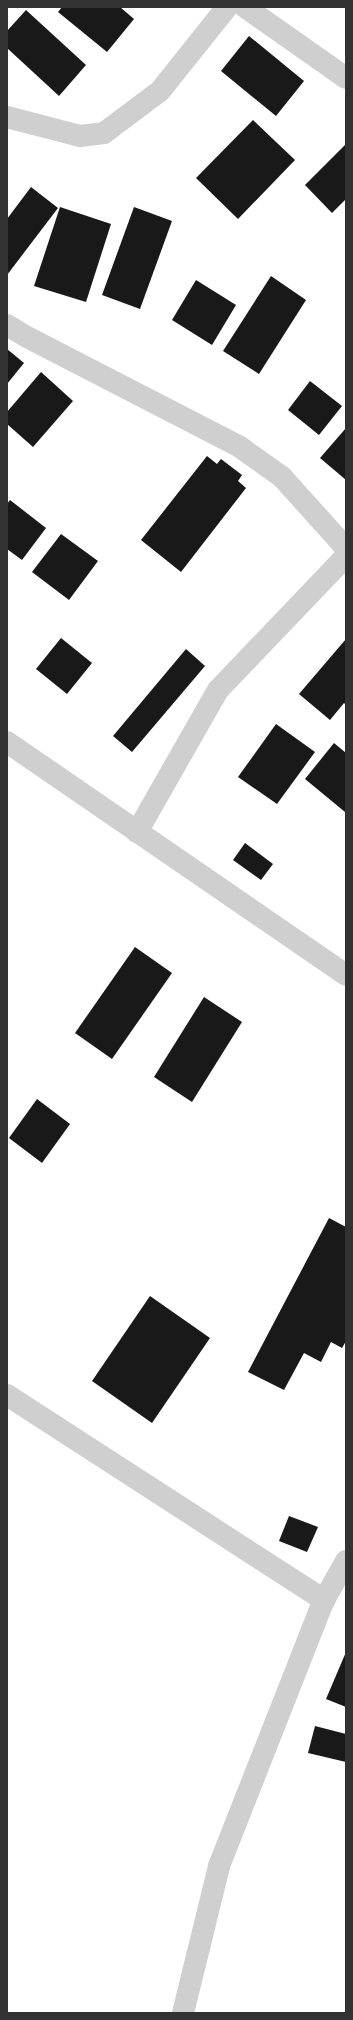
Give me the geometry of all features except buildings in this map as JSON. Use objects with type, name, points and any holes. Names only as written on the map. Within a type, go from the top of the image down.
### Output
[{"type":"street","points":[[7,117],[80,136],[104,133],[160,91],[227,7]]},
{"type":"street","points":[[245,7],[346,76]]},
{"type":"street","points":[[7,324],[27,337],[240,447],[282,477],[346,548]]},
{"type":"street","points":[[137,832],[218,690],[346,556]]},
{"type":"street","points":[[7,742],[346,975]]},
{"type":"street","points":[[7,1395],[324,1600]]},
{"type":"street","points":[[183,2013],[218,1866],[324,1600],[346,1561]]}]
